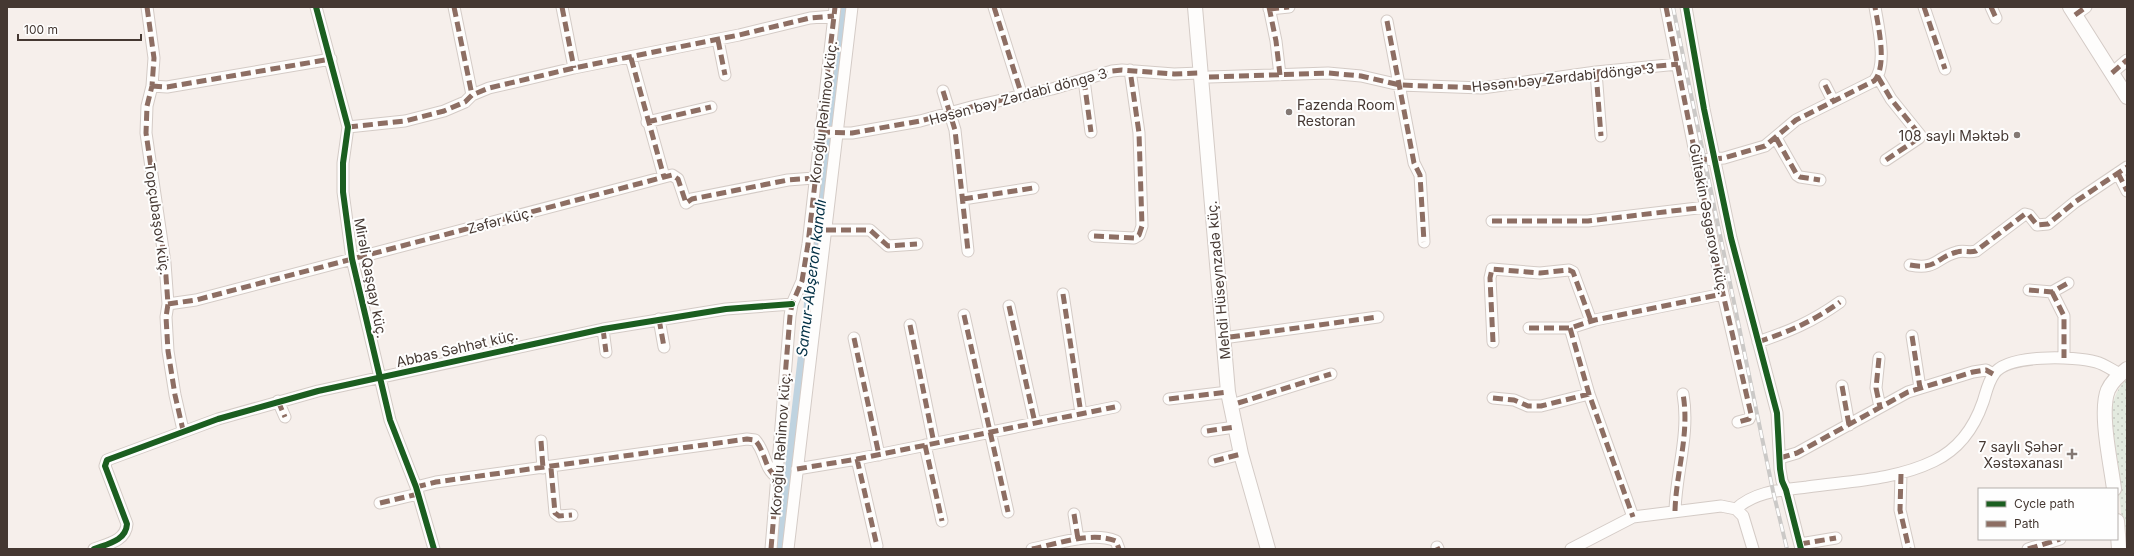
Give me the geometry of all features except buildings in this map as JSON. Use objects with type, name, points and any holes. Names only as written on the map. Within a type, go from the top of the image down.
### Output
[{"type":"main road","name":"Mehdi Hüseynzadə küç.","points":[[1195,7],[1204,75],[1238,403],[1249,452],[1276,549]]},
{"type":"main road","name":"Mehdi Hüseynzadə küç.","points":[[1203,7],[1204,75],[1228,392],[1241,454],[1268,549]]},
{"type":"main road","points":[[2077,10],[2127,97]]},
{"type":"main road","points":[[2114,488],[2104,408],[2108,390],[2123,372]]},
{"type":"main road","points":[[2118,538],[2119,549]]},
{"type":"street","name":"Topçubaşov küç.","points":[[147,7],[154,58],[152,86],[147,106],[146,132],[165,263],[168,304],[166,317],[168,352],[175,395],[183,430]]},
{"type":"street","name":"Mirəli Qaşqay küç.","points":[[316,7],[348,127],[343,163],[343,192],[352,259],[390,420],[417,490],[434,549]]},
{"type":"street","points":[[454,7],[472,95]]},
{"type":"street","points":[[562,7],[574,68]]},
{"type":"street","name":"Koroğlu Rəhimov küç.","points":[[788,549],[852,7]]},
{"type":"street","points":[[994,7],[1022,96]]},
{"type":"street","points":[[1280,75],[1276,41],[1269,8],[1289,7]]},
{"type":"street","name":"Gültəkin Əsgərova küç.","points":[[1666,7],[1723,294],[1751,414],[1749,418],[1738,422]]},
{"type":"street","points":[[1686,7],[1731,238],[1776,413],[1782,481],[1786,490],[1800,547],[1836,538]]},
{"type":"street","points":[[1875,7],[1881,53],[1878,77],[1891,99],[1920,135],[1919,138],[1886,160]]},
{"type":"street","points":[[1924,7],[1945,69]]},
{"type":"street","points":[[1992,7],[1996,18]]},
{"type":"street","points":[[348,127],[405,121],[444,111],[465,102],[472,95],[488,88],[574,68],[718,40],[834,11]]},
{"type":"street","name":"Koroğlu Rəhimov küç.","points":[[771,549],[790,316],[792,304],[802,281],[834,11]]},
{"type":"street","points":[[1387,21],[1412,156],[1420,174],[1424,242]]},
{"type":"street","points":[[718,40],[725,75]]},
{"type":"street","points":[[630,58],[647,122],[664,177],[672,175],[678,179],[686,203],[692,199],[788,180],[814,178]]},
{"type":"street","points":[[152,86],[167,87],[331,59]]},
{"type":"street","points":[[2112,73],[2127,60]]},
{"type":"street","name":"Həsən bəy Zərdabi döngə 3","points":[[820,132],[838,134],[920,121],[1084,80],[1112,71],[1130,70],[1204,75],[1280,75],[1328,73],[1361,76],[1400,85],[1482,88],[1596,72],[1678,64]]},
{"type":"street","points":[[1094,236],[1134,238],[1139,235],[1142,226],[1139,133],[1130,70]]},
{"type":"street","points":[[1596,72],[1601,136]]},
{"type":"street","points":[[1697,160],[1715,159],[1752,151],[1765,146],[1796,120],[1864,87],[1878,77]]},
{"type":"street","points":[[1084,80],[1091,132]]},
{"type":"street","points":[[1825,85],[1833,101]]},
{"type":"street","points":[[943,91],[955,130],[968,250]]},
{"type":"street","points":[[647,122],[711,107]]},
{"type":"street","points":[[1776,138],[1797,175],[1800,177],[1820,180]]},
{"type":"street","points":[[1910,265],[1928,267],[1957,252],[1967,253],[1976,251],[2025,214],[2029,215],[2037,225],[2044,226],[2087,193],[2122,170],[2127,191]]},
{"type":"street","name":"Zəfər küç.","points":[[168,304],[196,300],[664,177]]},
{"type":"street","points":[[963,199],[1033,188]]},
{"type":"street","points":[[1492,222],[1588,221],[1706,207]]},
{"type":"street","points":[[826,230],[870,230],[888,246],[917,244]]},
{"type":"street","points":[[1493,342],[1492,269],[1540,273],[1569,270],[1573,272],[1591,321]]},
{"type":"street","points":[[2029,290],[2052,292],[2068,283]]},
{"type":"street","points":[[2052,292],[2064,316],[2064,358]]},
{"type":"street","points":[[1063,294],[1080,407]]},
{"type":"street","points":[[1529,328],[1570,328],[1591,321],[1723,294]]},
{"type":"street","points":[[1758,342],[1801,327],[1815,320],[1840,302]]},
{"type":"street","name":"Abbas Səhhət küç.","points":[[94,549],[120,538],[126,530],[127,524],[105,466],[107,460],[183,430],[278,401],[603,329],[744,306],[792,304]]},
{"type":"street","points":[[1010,306],[1035,422]]},
{"type":"street","points":[[964,315],[1008,512]]},
{"type":"street","points":[[1230,337],[1378,317]]},
{"type":"street","points":[[659,319],[664,347]]},
{"type":"street","points":[[910,325],[942,521]]},
{"type":"street","points":[[1570,328],[1589,394],[1633,517]]},
{"type":"street","points":[[603,329],[606,352]]},
{"type":"street","points":[[1912,336],[1920,388]]},
{"type":"street","points":[[854,338],[879,455]]},
{"type":"street","points":[[1879,358],[1876,388],[1880,407]]},
{"type":"street","points":[[1736,509],[1747,500],[1773,491],[1901,474],[1923,467],[1943,457],[1962,440],[1977,418],[1993,374],[2004,366],[2025,360],[2064,358],[2097,362],[2123,372]]},
{"type":"street","points":[[1780,458],[1797,453],[1880,407],[1920,388],[1981,370],[1986,370],[1993,374]]},
{"type":"street","points":[[1238,403],[1331,374]]},
{"type":"street","points":[[1842,386],[1849,424]]},
{"type":"street","points":[[1169,399],[1228,392]]},
{"type":"street","points":[[1493,398],[1514,400],[1528,406],[1541,406],[1589,394]]},
{"type":"street","points":[[1675,511],[1677,482],[1686,429],[1686,411],[1683,394]]},
{"type":"street","points":[[278,401],[285,417]]},
{"type":"street","points":[[797,469],[879,455],[1035,422],[1115,407]]},
{"type":"street","points":[[1207,431],[1235,427]]},
{"type":"street","points":[[380,503],[436,482],[747,440],[755,440],[761,446],[767,467],[772,474],[777,477]]},
{"type":"street","points":[[541,441],[555,513],[559,516],[572,515]]},
{"type":"street","points":[[1214,460],[1241,454]]},
{"type":"street","points":[[857,459],[877,546]]},
{"type":"street","points":[[1901,474],[1900,510],[1909,549]]},
{"type":"street","points":[[1571,549],[1633,517],[1721,506],[1736,509],[1743,516],[1753,549]]},
{"type":"street","points":[[1074,514],[1078,539]]},
{"type":"street","points":[[1032,549],[1078,539],[1109,539],[1116,541],[1119,549]]},
{"type":"street","points":[[2028,549],[2057,540]]},
{"type":"shaded area","points":[[2127,379],[2127,549],[2125,549],[2111,419],[2112,408],[2117,392]]},
{"type":"waterway","name":"Samur-Abşeron kanalı","points":[[780,549],[843,7]]},
{"type":"railway","points":[[1673,7],[1773,491],[1787,549]]},
{"type":"marked path","points":[[147,7],[154,58],[152,86],[147,106],[146,133],[165,263],[168,304],[166,317],[168,351],[175,395],[183,430]]},
{"type":"marked path","points":[[454,7],[472,95]]},
{"type":"marked path","points":[[562,7],[574,68]]},
{"type":"marked path","points":[[771,549],[790,316],[792,304],[802,281],[808,244],[835,7]]},
{"type":"marked path","points":[[994,7],[1022,96]]},
{"type":"marked path","points":[[1269,7],[1276,41],[1280,75]]},
{"type":"marked path","points":[[1269,9],[1289,7]]},
{"type":"marked path","points":[[1666,7],[1723,294],[1751,414],[1749,419],[1738,422]]},
{"type":"marked path","points":[[1697,160],[1724,158],[1765,146],[1796,120],[1874,81],[1878,74],[1881,56],[1880,35],[1875,7]]},
{"type":"marked path","points":[[1924,7],[1945,69]]},
{"type":"marked path","points":[[1991,7],[1996,18]]},
{"type":"marked path","points":[[2075,15],[2086,7]]},
{"type":"marked path","points":[[348,127],[405,121],[444,111],[465,102],[472,95],[489,88],[574,68],[739,35],[810,18],[834,16]]},
{"type":"marked path","points":[[1387,21],[1414,163],[1420,175],[1424,242]]},
{"type":"marked path","points":[[718,40],[725,75]]},
{"type":"marked path","points":[[631,58],[664,177]]},
{"type":"marked path","points":[[152,86],[167,87],[331,59]]},
{"type":"marked path","points":[[2112,73],[2127,60]]},
{"type":"marked path","points":[[1209,77],[1328,73],[1361,76],[1400,85],[1482,88],[1596,72],[1678,64]]},
{"type":"marked path","points":[[820,132],[852,133],[920,121],[975,106],[1052,89],[1112,71],[1122,70],[1174,74],[1200,73]]},
{"type":"marked path","points":[[1094,236],[1134,238],[1139,235],[1142,226],[1139,133],[1130,70]]},
{"type":"marked path","points":[[1596,72],[1601,136]]},
{"type":"marked path","points":[[1878,77],[1891,99],[1920,135],[1919,138],[1886,160]]},
{"type":"marked path","points":[[1084,80],[1091,132]]},
{"type":"marked path","points":[[1825,85],[1833,101]]},
{"type":"marked path","points":[[943,91],[955,130],[968,251]]},
{"type":"marked path","points":[[647,122],[711,107]]},
{"type":"marked path","points":[[1776,138],[1797,175],[1800,177],[1820,180]]},
{"type":"marked path","points":[[1910,265],[1931,265],[1950,254],[1962,251],[1976,251],[2025,214],[2029,215],[2037,225],[2048,224],[2075,202],[2127,167]]},
{"type":"marked path","points":[[2118,173],[2127,191]]},
{"type":"marked path","points":[[168,304],[196,300],[672,175],[678,179],[686,203],[692,199],[788,180],[814,178]]},
{"type":"marked path","points":[[963,199],[1033,188]]},
{"type":"marked path","points":[[1492,221],[1588,221],[1706,207]]},
{"type":"marked path","points":[[826,230],[870,230],[888,246],[917,244]]},
{"type":"marked path","points":[[1493,342],[1490,278],[1492,269],[1540,273],[1569,270],[1573,272],[1591,321]]},
{"type":"marked path","points":[[2029,290],[2052,292],[2068,283]]},
{"type":"marked path","points":[[2052,292],[2064,316],[2064,358]]},
{"type":"marked path","points":[[1063,294],[1080,407]]},
{"type":"marked path","points":[[1529,328],[1570,328],[1595,320],[1723,294]]},
{"type":"marked path","points":[[1758,342],[1800,325],[1820,315],[1840,302]]},
{"type":"marked path","points":[[1009,306],[1035,423]]},
{"type":"marked path","points":[[964,315],[1008,512]]},
{"type":"marked path","points":[[1230,337],[1378,317]]},
{"type":"marked path","points":[[659,319],[664,347]]},
{"type":"marked path","points":[[910,325],[934,443]]},
{"type":"marked path","points":[[1570,328],[1589,394],[1633,517]]},
{"type":"marked path","points":[[603,329],[606,352]]},
{"type":"marked path","points":[[1912,336],[1920,388]]},
{"type":"marked path","points":[[854,338],[879,455]]},
{"type":"marked path","points":[[1879,358],[1876,388],[1880,407]]},
{"type":"marked path","points":[[1780,458],[1797,453],[1908,392],[1973,372],[1986,370],[1993,374]]},
{"type":"marked path","points":[[1238,403],[1331,374]]},
{"type":"marked path","points":[[1842,386],[1849,425]]},
{"type":"marked path","points":[[1169,399],[1228,392]]},
{"type":"marked path","points":[[1493,398],[1514,400],[1528,406],[1541,406],[1589,394]]},
{"type":"marked path","points":[[1675,511],[1685,424],[1683,394]]},
{"type":"marked path","points":[[278,401],[285,417]]},
{"type":"marked path","points":[[797,469],[857,459],[1115,407]]},
{"type":"marked path","points":[[1207,431],[1235,427]]},
{"type":"marked path","points":[[416,487],[436,482],[747,439],[755,440],[759,445],[767,465],[777,477]]},
{"type":"marked path","points":[[541,441],[543,468]]},
{"type":"marked path","points":[[925,445],[942,521]]},
{"type":"marked path","points":[[1214,461],[1241,454]]},
{"type":"marked path","points":[[857,459],[877,546]]},
{"type":"marked path","points":[[551,468],[555,513],[559,516],[572,515]]},
{"type":"marked path","points":[[1901,474],[1900,510],[1909,549]]},
{"type":"marked path","points":[[380,503],[418,494]]},
{"type":"marked path","points":[[1074,514],[1078,539]]},
{"type":"marked path","points":[[1032,549],[1074,539],[1096,537],[1116,541],[1119,549]]},
{"type":"marked path","points":[[1800,544],[1836,538]]},
{"type":"marked path","points":[[2028,549],[2057,540]]},
{"type":"cycle path","points":[[316,7],[348,127],[343,163],[343,192],[352,259],[390,420],[416,487],[434,549]]},
{"type":"cycle path","points":[[1686,7],[1704,109],[1731,238],[1777,413],[1782,481],[1786,490],[1801,549]]},
{"type":"cycle path","points":[[94,549],[120,538],[126,530],[127,524],[105,466],[107,460],[218,419],[318,391],[603,329],[726,309],[792,304]]},
{"type":"place","name":"Fazenda Room Restoran","points":[[1289,112]]},
{"type":"place","name":"108 saylı Məktəb","points":[[2017,135]]},
{"type":"place","name":"7 saylı Şəhər Xəstəxanası","points":[[2072,454]]}]
